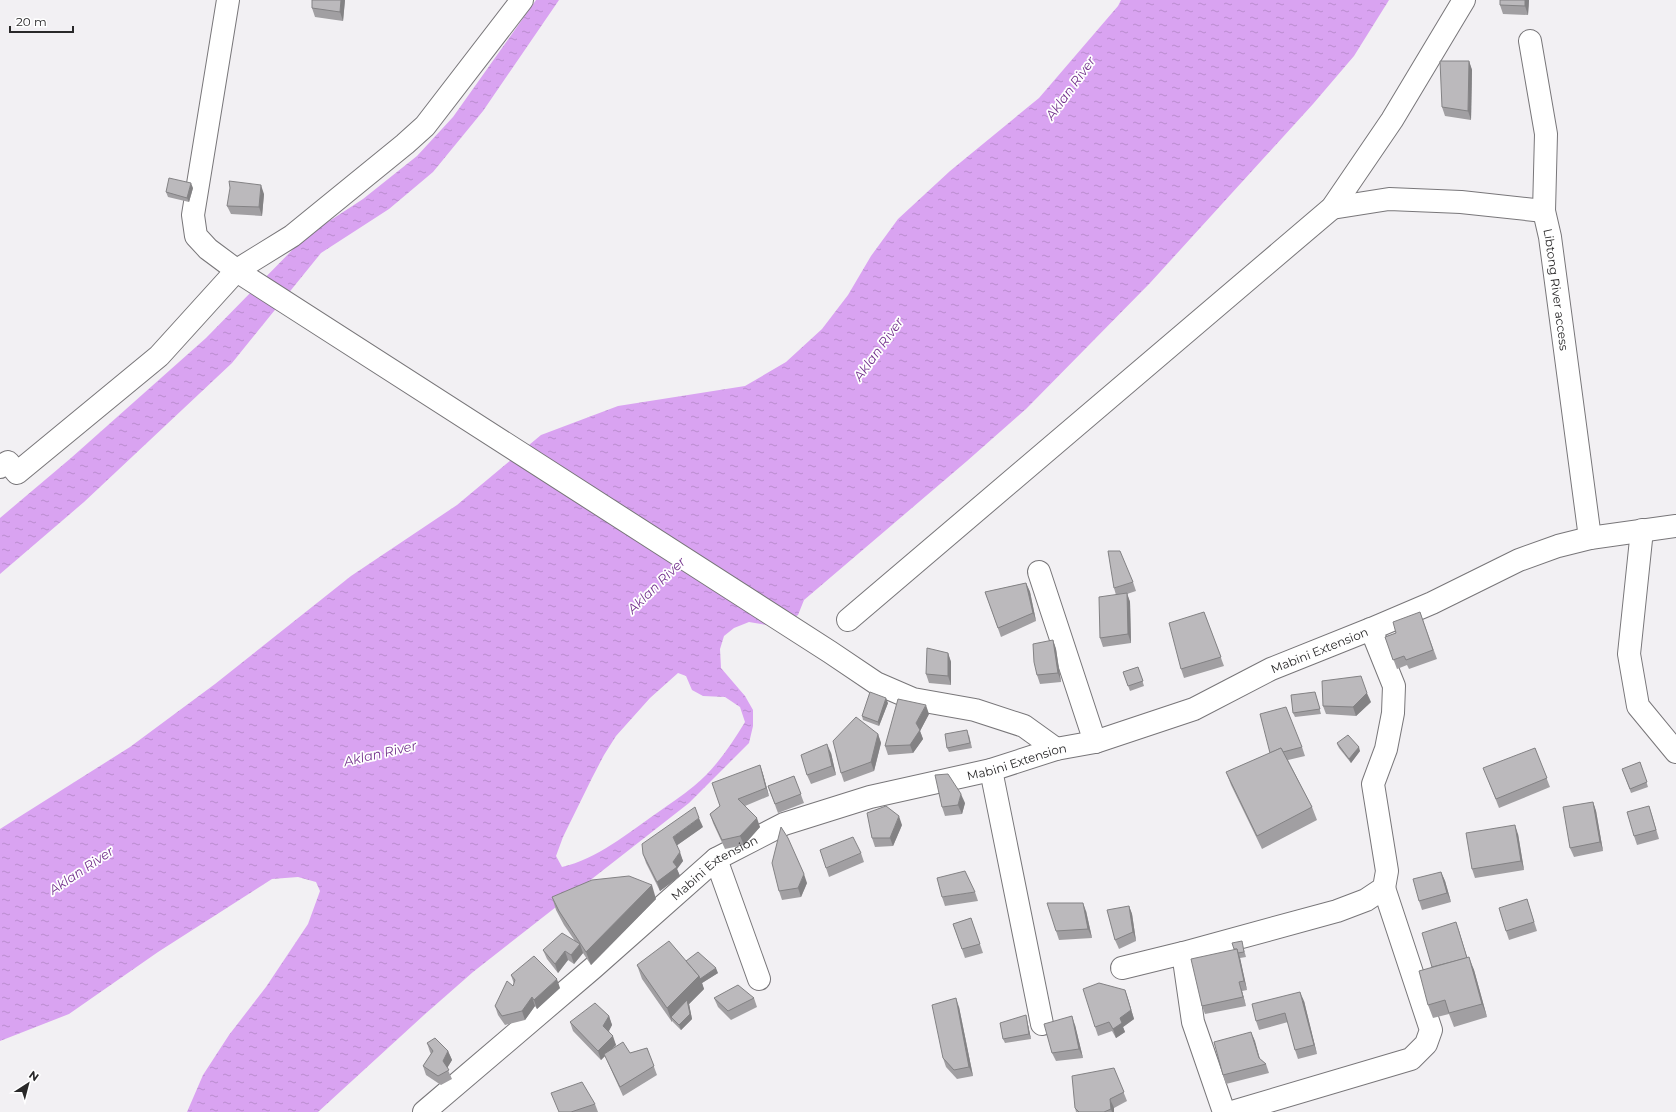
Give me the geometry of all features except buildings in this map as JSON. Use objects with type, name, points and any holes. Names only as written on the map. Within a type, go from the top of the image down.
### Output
[{"type":"street","points":[[228,0],[193,214],[196,236],[208,249],[240,273],[876,683],[913,699],[976,710],[1024,726],[1056,749]]},
{"type":"street","points":[[0,467],[8,462],[17,473],[159,356],[240,273],[292,236],[405,144],[425,126],[522,0]]},
{"type":"street","points":[[848,620],[1332,208],[1392,120],[1464,0]]},
{"type":"street","name":"Libtong River access","points":[[1530,41],[1546,134],[1544,211],[1550,237],[1590,538]]},
{"type":"street","points":[[1332,208],[1389,200],[1461,202],[1544,211]]},
{"type":"street","name":"Mabini Extension","points":[[424,1112],[587,973],[716,859],[784,824],[870,797],[991,770],[1056,749],[1094,742],[1194,710],[1271,669],[1432,603],[1519,560],[1558,546],[1590,538],[1676,526]]},
{"type":"street","points":[[1642,530],[1629,654],[1638,706],[1676,752]]},
{"type":"street","points":[[1039,572],[1094,742]]},
{"type":"street","points":[[1232,1112],[1411,1059],[1426,1044],[1431,1030],[1384,888],[1387,871],[1373,784],[1386,749],[1393,713],[1394,686],[1371,629]]},
{"type":"street","points":[[991,770],[1042,1024]]},
{"type":"street","points":[[716,859],[759,979]]},
{"type":"street","points":[[1122,968],[1337,911],[1366,900],[1384,888]]},
{"type":"street","points":[[1183,953],[1193,1022],[1224,1112]]},
{"type":"water","points":[[536,0],[559,0],[483,111],[433,172],[389,209],[321,253],[232,363],[84,502],[0,574],[0,518],[71,458],[206,338],[305,237],[363,199],[417,156],[453,117]]},
{"type":"water","name":"Aklan River","points":[[1121,0],[1389,0],[1354,56],[1313,104],[1150,283],[1026,409],[804,600],[798,615],[778,627],[749,622],[734,628],[724,636],[720,649],[721,668],[745,696],[753,710],[753,726],[749,743],[689,803],[473,972],[318,1112],[187,1112],[203,1075],[229,1035],[266,987],[308,924],[320,891],[316,882],[298,877],[272,879],[158,952],[69,1014],[0,1041],[0,829],[130,747],[215,684],[351,576],[457,505],[541,435],[618,406],[745,386],[786,362],[822,329],[848,295],[871,256],[898,219],[950,171],[1039,98],[1118,6]],"holes":[[[678,673],[686,676],[692,690],[703,696],[725,697],[740,707],[745,722],[734,739],[709,772],[685,793],[600,852],[562,867],[556,856],[563,837],[604,755],[616,736],[650,698]]]}]
